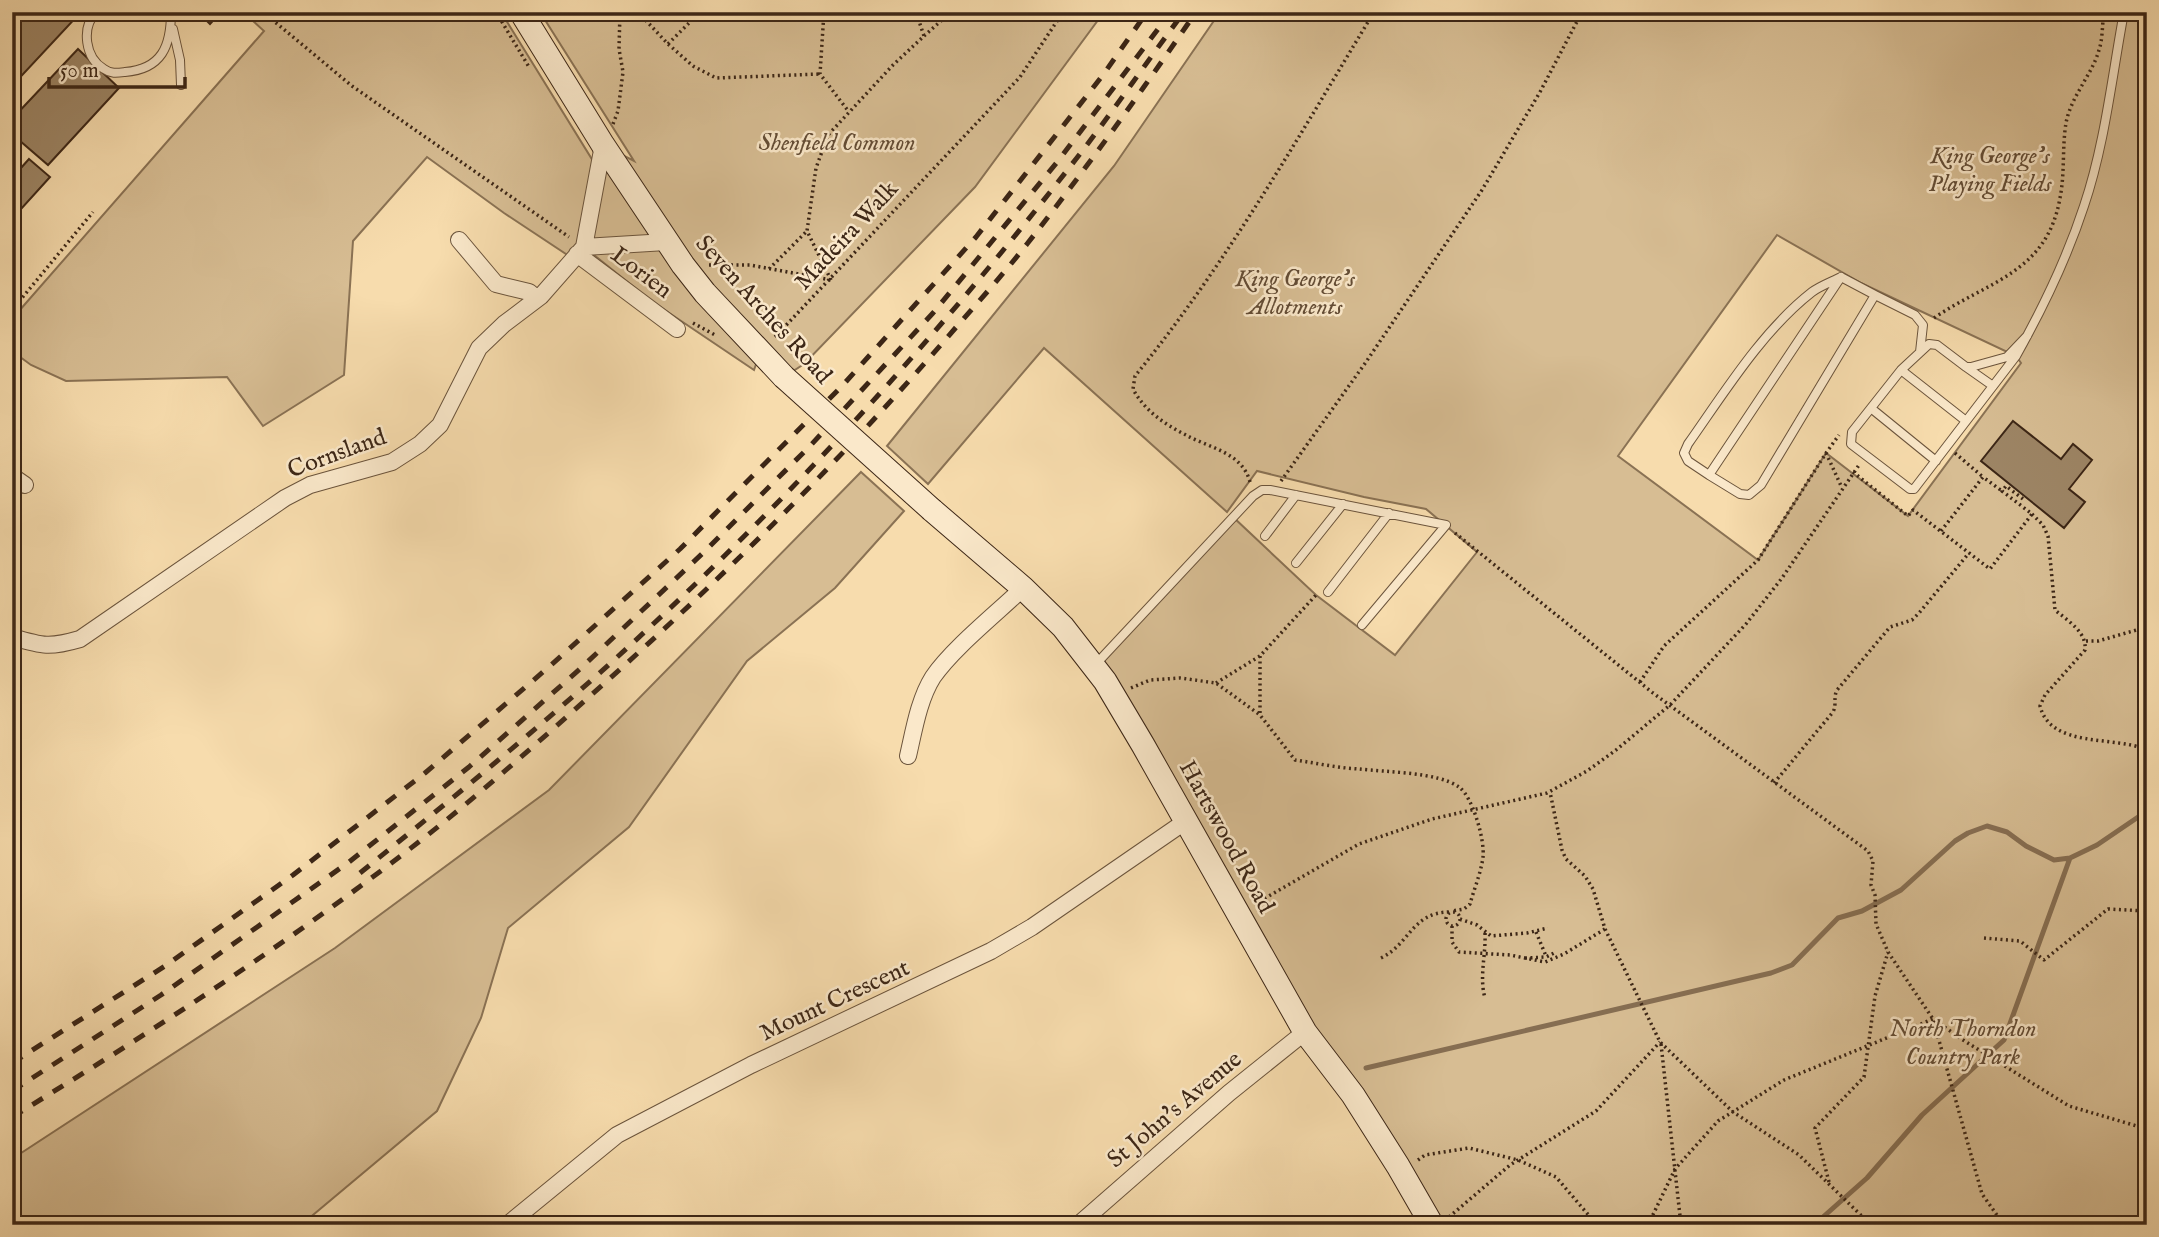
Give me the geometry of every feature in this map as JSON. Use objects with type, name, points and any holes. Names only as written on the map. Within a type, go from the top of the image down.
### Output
[{"type":"street","name":"Seven Arches Road","points":[[521,12],[603,145],[683,265],[783,377],[932,510]]},
{"type":"street","points":[[603,145],[581,250],[666,242]]},
{"type":"street","points":[[460,240],[496,284],[529,292],[535,297],[541,296]]},
{"type":"street","name":"Cornsland","points":[[12,637],[40,646],[58,646],[80,639],[285,498],[310,485],[392,462],[420,444],[440,425],[479,348],[503,324],[541,296],[581,250]]},
{"type":"street","name":"Lorien","points":[[581,250],[680,322]]},
{"type":"street","name":"Hartswood Road","points":[[932,510],[1023,588],[1063,627],[1094,667],[1186,821],[1305,1032],[1353,1095],[1432,1225]]},
{"type":"street","points":[[908,756],[920,708],[933,678],[964,643],[1023,588]]},
{"type":"street","name":"Mount Crescent","points":[[507,1225],[617,1135],[751,1065],[991,951],[1031,927],[1186,821]]},
{"type":"street","name":"St John's Avenue","points":[[1078,1225],[1229,1093],[1305,1032]]},
{"type":"lane","points":[[96,12],[86,35],[88,46],[97,63],[103,69],[114,73],[138,71],[163,56],[169,38],[171,12]]},
{"type":"lane","points":[[1993,386],[1937,345],[1929,344],[1901,370],[1851,436],[1851,444],[1910,489],[1917,487],[2016,356],[2060,271],[2085,204],[2101,141],[2124,12]]},
{"type":"lane","points":[[171,23],[180,60],[181,85]]},
{"type":"lane","points":[[1841,278],[1915,315],[1923,325],[1920,352]]},
{"type":"lane","points":[[1709,475],[1841,278]]},
{"type":"lane","points":[[1841,278],[1813,291],[1771,333],[1745,364],[1688,444],[1684,453],[1688,461],[1740,494],[1749,495],[1761,485],[1875,295]]},
{"type":"lane","points":[[1966,367],[2007,357],[2027,336]]},
{"type":"lane","points":[[1901,370],[1966,421]]},
{"type":"lane","points":[[1872,409],[1936,461]]},
{"type":"lane","points":[[1094,667],[1244,505],[1257,493],[1270,490],[1446,525],[1362,625]]},
{"type":"lane","points":[[1265,536],[1296,495]]},
{"type":"lane","points":[[1296,563],[1343,504]]},
{"type":"lane","points":[[1328,592],[1390,513]]},
{"type":"path","points":[[263,12],[352,86],[581,250]]},
{"type":"path","points":[[603,145],[618,111],[623,72],[620,12]]},
{"type":"path","points":[[638,12],[668,44],[694,65],[716,78],[820,74]]},
{"type":"path","points":[[668,44],[701,12]]},
{"type":"path","points":[[824,12],[820,74],[849,112]]},
{"type":"path","points":[[916,12],[924,36]]},
{"type":"path","points":[[831,280],[807,231],[816,168],[828,135],[892,65],[951,12]]},
{"type":"path","name":"Madeira Walk","points":[[760,353],[1020,77],[1063,12]]},
{"type":"path","points":[[1244,505],[1251,486],[1240,462],[1185,435],[1149,411],[1133,388],[1135,376],[1215,267],[1299,139],[1374,12]]},
{"type":"path","points":[[1270,490],[1280,483],[1482,190],[1540,92],[1581,12]]},
{"type":"path","points":[[12,310],[93,212]]},
{"type":"path","points":[[769,269],[807,231]]},
{"type":"path","points":[[683,265],[750,265],[831,280]]},
{"type":"path","points":[[680,322],[727,340]]},
{"type":"path","points":[[1826,453],[1842,488]]},
{"type":"path","points":[[1948,463],[1955,453],[2032,514],[2043,525],[2048,536],[2055,610],[2086,641],[2085,650],[2045,695],[2040,706],[2042,716],[2058,731],[2073,736],[2133,744],[2147,750]]},
{"type":"path","points":[[1238,914],[1359,844],[1432,818],[1550,792],[1587,771],[1616,750],[1670,705],[1709,666],[1775,587],[1866,456]]},
{"type":"path","points":[[1853,472],[1908,516],[1920,500]]},
{"type":"path","points":[[1941,531],[1983,477]]},
{"type":"path","points":[[2002,491],[2006,486],[2023,499]]},
{"type":"path","points":[[1913,510],[1990,569],[2032,514]]},
{"type":"path","points":[[1446,525],[1670,705],[1868,851],[1872,860],[1871,885],[1875,895],[1876,925],[1888,952],[1933,1018],[1982,1194],[2004,1225]]},
{"type":"path","points":[[1774,783],[1833,712],[1836,706],[1834,695],[1855,669],[1891,627],[1912,620],[1919,613],[1969,553]]},
{"type":"path","points":[[1216,683],[1260,656],[1316,595]]},
{"type":"path","points":[[2086,641],[2098,641],[2147,627]]},
{"type":"path","points":[[1260,656],[1260,715]]},
{"type":"path","points":[[1113,696],[1150,680],[1180,678],[1216,683],[1260,715],[1295,760],[1400,772],[1458,786],[1466,794],[1473,808],[1483,855],[1470,904],[1464,909],[1426,916],[1396,948],[1381,958]]},
{"type":"path","points":[[1550,792],[1562,850],[1566,859],[1585,876],[1593,889],[1605,929],[1660,1042],[1681,1225]]},
{"type":"path","points":[[1984,938],[2020,941],[2044,960],[2108,909],[2147,911]]},
{"type":"path","points":[[1451,911],[1445,920],[1452,926],[1452,942],[1459,952],[1486,953],[1539,962],[1555,958],[1605,929]]},
{"type":"path","points":[[1451,911],[1485,933],[1499,936],[1548,928]]},
{"type":"path","points":[[1452,926],[1460,919]]},
{"type":"path","points":[[1535,932],[1546,957]]},
{"type":"path","points":[[1485,933],[1486,953],[1482,983],[1485,998]]},
{"type":"path","points":[[1829,1184],[1815,1128],[1864,1077],[1875,996],[1888,952]]},
{"type":"path","points":[[1525,958],[1546,957],[1556,953]]},
{"type":"path","points":[[1648,1225],[1675,1169],[1718,1121],[1784,1080],[1933,1018]]},
{"type":"path","points":[[1933,1018],[1963,1040],[2069,1106],[2147,1129]]},
{"type":"path","points":[[1660,1042],[1733,1112],[1799,1155],[1871,1225]]},
{"type":"path","points":[[1440,1225],[1518,1160],[1596,1111],[1660,1042]]},
{"type":"path","points":[[1410,1167],[1425,1155],[1469,1148],[1518,1160],[1556,1177],[1597,1225]]},
{"type":"green space","name":"Shenfield Common","points":[[243,12],[501,12],[598,169],[603,145],[634,161],[540,12],[1104,12],[975,187],[804,364],[784,377],[760,353],[754,370],[650,300],[584,247],[569,256],[427,157],[353,241],[344,375],[263,426],[227,377],[66,381],[31,365],[12,351],[12,319],[264,31]]},
{"type":"green space","points":[[1220,12],[2147,12],[2147,1225],[1435,1225],[1094,667],[1233,517],[1316,595],[1395,655],[1477,552],[1426,509],[1257,471],[1227,512],[1044,348],[928,484],[887,446],[1114,166]],"holes":[[[1777,235],[1861,283],[2016,356],[2021,363],[1908,516],[1826,453],[1758,560],[1618,456]]]},
{"type":"green space","points":[[861,472],[904,511],[835,588],[747,661],[629,827],[508,928],[481,1018],[437,1111],[301,1225],[12,1225],[12,1159],[335,948],[549,790]]},
{"type":"building","points":[[12,12],[81,12],[12,86]]},
{"type":"building","points":[[198,12],[221,12],[210,24]]},
{"type":"building","points":[[78,49],[119,88],[48,165],[12,134],[12,119]]},
{"type":"building","points":[[29,159],[50,177],[12,219],[12,178]]},
{"type":"building","points":[[2013,421],[2061,459],[2073,444],[2092,460],[2069,489],[2085,502],[2064,528],[1981,461]]},
{"type":"waterway","points":[[1366,1068],[1771,973],[1792,965],[1838,918],[1862,911],[1901,890],[1955,841],[1968,833],[1987,826],[2007,832],[2026,846],[2054,860],[2070,858],[2097,845],[2147,811]]},
{"type":"waterway","points":[[1814,1225],[1867,1178],[1922,1115],[2004,1040],[2070,858]]},
{"type":"railway","points":[[12,1063],[165,966],[293,875],[425,773],[550,666],[680,549],[842,386],[976,237],[1103,75],[1147,12]]},
{"type":"railway","points":[[12,1091],[161,995],[349,862],[469,767],[581,668],[703,553],[810,446],[933,313],[1058,161],[1171,12]]},
{"type":"railway","points":[[12,1117],[220,985],[371,878],[491,783],[653,639],[744,553],[832,464],[993,285],[1092,158],[1196,12]]},
{"type":"railway","points":[[360,873],[508,752],[616,658],[708,572],[819,459],[925,342],[1027,221],[1089,142],[1178,20]]},
{"type":"park label","name":"King George's Playing Fields","points":[[1990,170]]},
{"type":"park label","name":"King George's Allotments","points":[[1295,293]]},
{"type":"park label","name":"North Thorndon Country Park","points":[[1963,1043]]}]
